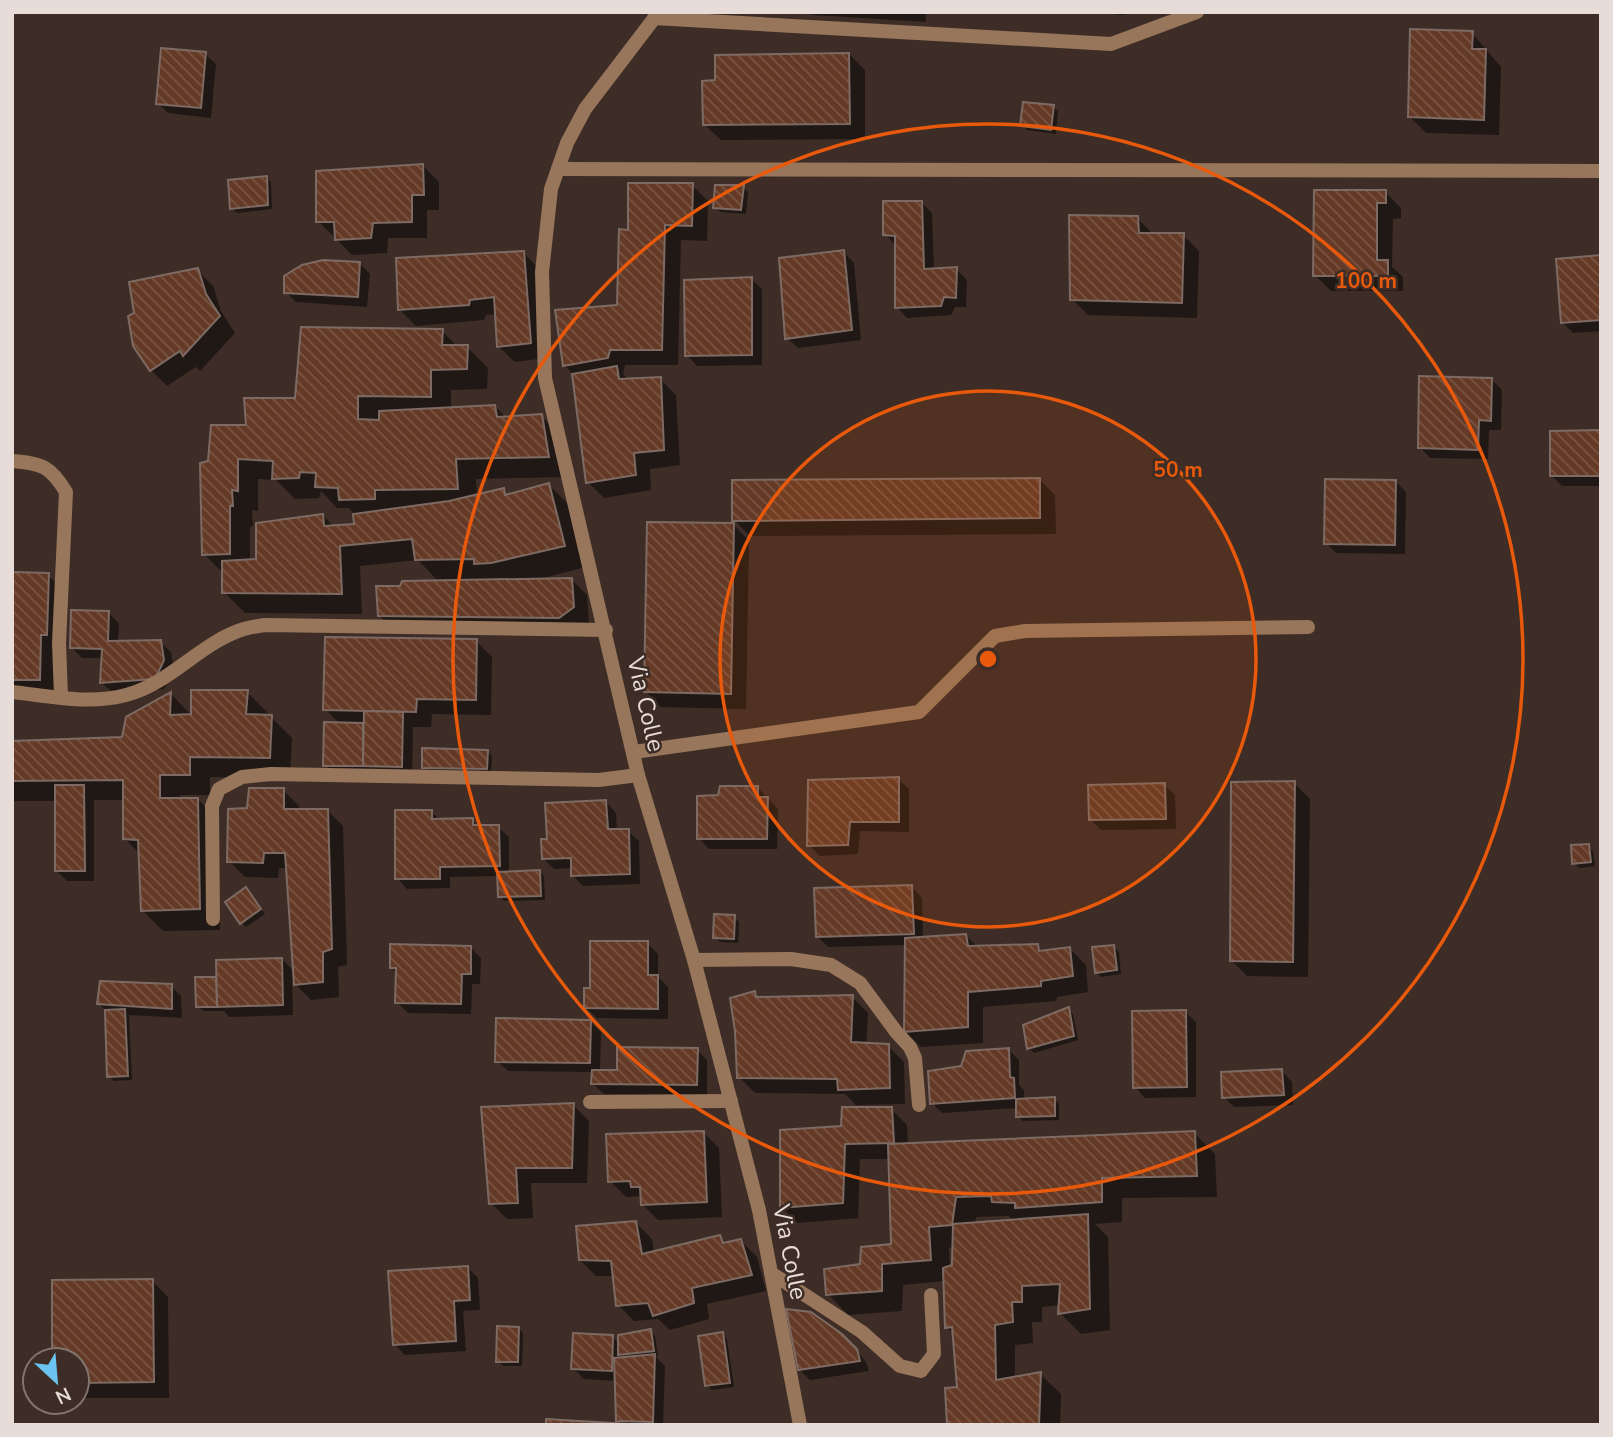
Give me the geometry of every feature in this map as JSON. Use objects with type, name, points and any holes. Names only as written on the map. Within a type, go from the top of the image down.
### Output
[{"type":"street","points":[[656,15],[1111,44],[1197,12]]},
{"type":"street","name":"Via Colle","points":[[656,15],[585,109],[567,143],[551,189],[542,272],[545,378],[638,775],[694,960],[759,1210],[800,1425]]},
{"type":"street","points":[[558,169],[1601,171]]},
{"type":"street","points":[[12,461],[41,466],[54,473],[66,492],[59,643],[61,696]]},
{"type":"street","points":[[12,692],[92,700],[126,695],[145,688],[210,646],[242,629],[265,625],[606,630]]},
{"type":"street","points":[[634,752],[919,712],[995,636],[1025,631],[1308,627]]},
{"type":"street","points":[[213,919],[212,806],[219,789],[242,777],[271,775],[599,780],[638,775]]},
{"type":"street","points":[[694,960],[791,959],[831,965],[859,982],[910,1047],[915,1058],[919,1105]]},
{"type":"street","points":[[590,1102],[731,1101]]},
{"type":"street","points":[[771,1273],[862,1332],[900,1366],[921,1371],[934,1354],[931,1296]]},
{"type":"building","points":[[1410,29],[1473,31],[1472,49],[1486,49],[1484,120],[1408,117]]},
{"type":"building","points":[[161,48],[206,52],[201,108],[156,104]]},
{"type":"building","points":[[849,53],[850,124],[703,125],[702,81],[715,80],[715,55]]},
{"type":"building","points":[[1023,102],[1054,105],[1051,130],[1020,126]]},
{"type":"building","points":[[423,164],[424,195],[412,195],[412,222],[373,223],[371,238],[335,240],[334,222],[316,222],[316,171]]},
{"type":"building","points":[[267,176],[268,205],[230,209],[228,180]]},
{"type":"building","points":[[628,183],[693,183],[692,226],[665,225],[662,350],[610,350],[608,358],[563,366],[555,310],[617,305],[619,229],[628,230]]},
{"type":"building","points":[[715,185],[744,185],[741,210],[713,208]]},
{"type":"building","points":[[1314,190],[1386,190],[1386,203],[1377,203],[1377,260],[1388,260],[1388,276],[1313,276]]},
{"type":"building","points":[[883,201],[922,201],[924,269],[957,267],[956,298],[944,297],[941,306],[895,308],[895,236],[883,235]]},
{"type":"building","points":[[1069,215],[1138,216],[1139,233],[1184,233],[1182,303],[1070,300]]},
{"type":"building","points":[[844,250],[852,330],[785,339],[779,258]]},
{"type":"building","points":[[524,251],[531,343],[497,347],[494,297],[470,300],[469,305],[398,310],[396,258]]},
{"type":"building","points":[[1601,255],[1601,320],[1561,323],[1556,259]]},
{"type":"building","points":[[323,260],[360,262],[358,297],[284,293],[284,276],[302,265]]},
{"type":"building","points":[[198,268],[206,294],[220,316],[183,356],[180,351],[150,371],[133,346],[128,316],[134,313],[129,282]]},
{"type":"building","points":[[752,277],[752,355],[685,356],[684,280]]},
{"type":"building","points":[[301,327],[443,329],[442,345],[468,345],[467,369],[431,370],[431,397],[358,396],[358,419],[379,420],[379,411],[495,405],[497,417],[542,414],[549,457],[456,459],[458,489],[375,490],[375,499],[339,500],[338,488],[315,487],[316,473],[300,472],[299,478],[272,479],[273,461],[238,459],[238,491],[232,490],[233,506],[230,506],[230,554],[202,555],[200,463],[208,461],[211,425],[246,425],[244,398],[295,398]]},
{"type":"building","points":[[617,366],[619,379],[661,377],[664,450],[634,453],[636,475],[586,483],[572,374]]},
{"type":"building","points":[[1419,376],[1492,378],[1491,421],[1479,420],[1478,450],[1418,448]]},
{"type":"building","points":[[1601,430],[1601,476],[1550,476],[1550,431]]},
{"type":"building","points":[[1040,478],[1040,518],[732,521],[732,480]]},
{"type":"building","points":[[1325,479],[1396,480],[1395,545],[1324,544]]},
{"type":"building","points":[[549,483],[565,546],[491,563],[474,564],[474,559],[415,560],[412,539],[340,546],[342,594],[222,593],[222,561],[256,559],[256,523],[323,514],[324,526],[354,524],[353,514],[449,501],[504,488],[505,495]]},
{"type":"building","points":[[647,522],[734,523],[731,694],[644,692]]},
{"type":"building","points":[[12,572],[49,573],[47,635],[41,635],[40,680],[12,680]]},
{"type":"building","points":[[572,578],[574,607],[559,618],[378,616],[376,586],[400,586],[402,581]]},
{"type":"building","points":[[71,610],[109,611],[108,641],[161,640],[164,660],[154,679],[100,683],[102,649],[70,648]]},
{"type":"building","points":[[325,637],[477,639],[476,700],[417,699],[416,712],[323,710]]},
{"type":"building","points":[[191,690],[248,690],[246,714],[272,715],[270,758],[190,757],[190,775],[160,775],[160,798],[198,798],[200,909],[141,911],[138,840],[123,839],[123,780],[12,781],[12,741],[122,737],[126,717],[171,692],[170,715],[191,714]]},
{"type":"building","points":[[364,711],[403,712],[402,767],[363,766]]},
{"type":"building","points":[[324,722],[363,723],[363,766],[323,766]]},
{"type":"building","points":[[422,748],[488,750],[487,769],[422,768]]},
{"type":"building","points":[[899,777],[899,822],[850,822],[848,845],[807,846],[808,780]]},
{"type":"building","points":[[1295,781],[1293,962],[1230,961],[1231,782]]},
{"type":"building","points":[[1165,783],[1166,819],[1089,820],[1088,785]]},
{"type":"building","points":[[55,785],[84,785],[85,871],[55,871]]},
{"type":"building","points":[[720,786],[758,786],[758,797],[768,797],[767,839],[697,839],[697,796],[718,795]]},
{"type":"building","points":[[249,788],[284,788],[284,809],[328,809],[332,949],[323,952],[323,982],[294,985],[285,853],[264,853],[263,863],[227,862],[228,809],[247,808]]},
{"type":"building","points":[[606,800],[608,829],[629,829],[630,874],[571,876],[571,858],[542,859],[541,839],[547,839],[545,803]]},
{"type":"building","points":[[395,810],[432,810],[432,819],[473,818],[473,825],[499,825],[500,866],[440,867],[440,879],[395,879]]},
{"type":"building","points":[[1589,844],[1591,862],[1572,864],[1571,845]]},
{"type":"building","points":[[540,870],[541,896],[498,897],[497,872]]},
{"type":"building","points":[[912,885],[914,934],[816,937],[814,888]]},
{"type":"building","points":[[246,887],[261,909],[240,924],[225,902]]},
{"type":"building","points":[[714,914],[735,915],[734,939],[713,938]]},
{"type":"building","points":[[966,934],[968,946],[1038,944],[1039,951],[1070,947],[1073,976],[1041,981],[1041,986],[968,992],[968,1027],[904,1032],[905,938]]},
{"type":"building","points":[[590,941],[648,941],[648,975],[658,975],[658,1009],[584,1008],[584,988],[590,988]]},
{"type":"building","points":[[390,944],[471,946],[471,974],[462,974],[461,1004],[395,1003],[396,968],[390,968]]},
{"type":"building","points":[[1114,945],[1117,970],[1095,973],[1092,947]]},
{"type":"building","points":[[282,958],[283,1005],[217,1007],[216,960]]},
{"type":"building","points":[[195,977],[216,977],[217,1007],[196,1007]]},
{"type":"building","points":[[100,981],[172,984],[172,1009],[97,1004]]},
{"type":"building","points":[[755,991],[756,997],[853,995],[851,1042],[889,1044],[890,1088],[838,1090],[837,1079],[737,1078],[735,1031],[730,998]]},
{"type":"building","points":[[1069,1007],[1074,1036],[1027,1049],[1023,1025]]},
{"type":"building","points":[[125,1009],[128,1076],[107,1077],[105,1010]]},
{"type":"building","points":[[1186,1010],[1187,1087],[1133,1088],[1132,1011]]},
{"type":"building","points":[[496,1018],[591,1020],[590,1063],[495,1062]]},
{"type":"building","points":[[617,1047],[698,1048],[697,1085],[591,1084],[592,1070],[617,1070]]},
{"type":"building","points":[[1009,1048],[1010,1077],[1014,1078],[1015,1098],[930,1104],[928,1071],[961,1066],[966,1051]]},
{"type":"building","points":[[1282,1069],[1284,1095],[1222,1098],[1221,1072]]},
{"type":"building","points":[[1055,1097],[1055,1116],[1016,1117],[1016,1099]]},
{"type":"building","points":[[574,1103],[572,1168],[516,1168],[518,1203],[489,1204],[481,1107]]},
{"type":"building","points":[[842,1107],[892,1107],[894,1143],[845,1144],[843,1203],[780,1208],[780,1130],[841,1126]]},
{"type":"building","points":[[704,1131],[707,1202],[641,1205],[640,1187],[631,1187],[630,1181],[608,1182],[606,1134]]},
{"type":"building","points":[[1195,1131],[1197,1176],[1102,1178],[1102,1202],[1015,1208],[1015,1203],[992,1202],[991,1196],[956,1197],[952,1225],[929,1227],[931,1260],[882,1264],[882,1291],[826,1295],[824,1269],[860,1264],[861,1247],[891,1244],[888,1144]]},
{"type":"building","points":[[1088,1214],[1090,1309],[1058,1314],[1060,1284],[1022,1286],[1022,1302],[1012,1302],[1013,1322],[995,1325],[996,1380],[1041,1372],[1039,1425],[947,1425],[945,1388],[957,1387],[952,1327],[945,1328],[943,1268],[952,1265],[953,1224]]},
{"type":"building","points":[[636,1221],[642,1254],[720,1235],[723,1243],[741,1239],[752,1275],[692,1288],[694,1303],[653,1316],[648,1303],[616,1306],[611,1261],[579,1260],[576,1226]]},
{"type":"building","points":[[468,1266],[470,1300],[454,1301],[456,1341],[393,1345],[388,1271]]},
{"type":"building","points":[[153,1279],[154,1382],[91,1383],[91,1346],[52,1346],[52,1280]]},
{"type":"building","points":[[786,1309],[811,1312],[842,1334],[857,1349],[860,1361],[798,1370]]},
{"type":"building","points":[[497,1326],[519,1327],[518,1362],[496,1362]]},
{"type":"building","points":[[651,1329],[654,1351],[618,1355],[618,1335]]},
{"type":"building","points":[[723,1332],[730,1383],[705,1386],[698,1336]]},
{"type":"building","points":[[573,1333],[613,1335],[612,1371],[571,1369]]},
{"type":"building","points":[[655,1354],[653,1422],[616,1421],[614,1358]]},
{"type":"building","points":[[546,1419],[628,1424],[628,1425],[546,1425]]}]
